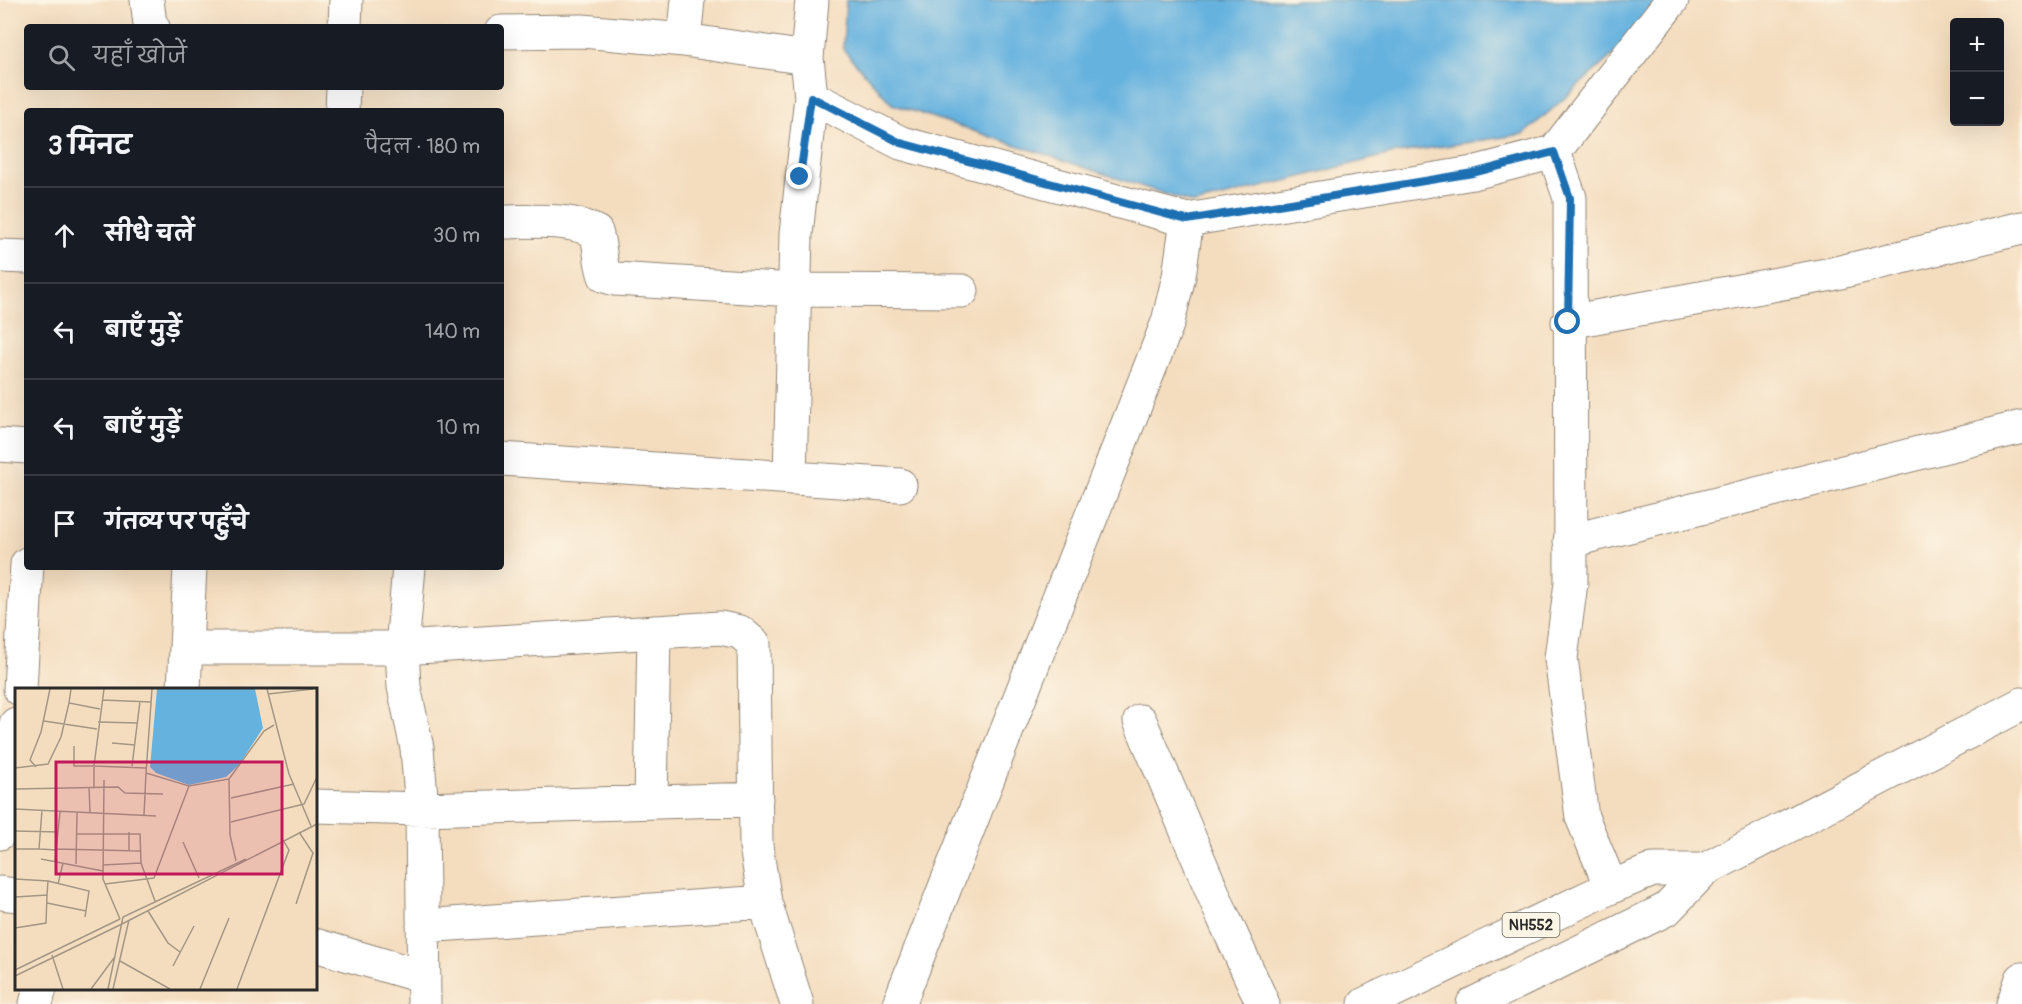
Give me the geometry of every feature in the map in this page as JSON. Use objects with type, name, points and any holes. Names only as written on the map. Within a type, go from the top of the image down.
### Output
[{"type":"main road","points":[[147,0],[150,24]]},
{"type":"main road","points":[[345,24],[346,0]]},
{"type":"main road","points":[[684,40],[688,0]]},
{"type":"main road","points":[[790,478],[794,290],[800,177],[811,97],[807,58],[812,0]]},
{"type":"main road","points":[[811,97],[901,143],[1187,220],[1473,173],[1554,152],[1672,0]]},
{"type":"main road","points":[[504,32],[582,31],[684,40],[807,58]]},
{"type":"main road","points":[[342,108],[343,90]]},
{"type":"main road","points":[[1554,152],[1570,198],[1568,322],[1571,583],[1561,658],[1582,818],[1611,887]]},
{"type":"main road","points":[[899,1004],[1168,322],[1179,276],[1187,220]]},
{"type":"main road","points":[[504,222],[558,222],[584,226],[596,232],[600,245],[600,264],[605,276],[615,279],[794,290],[962,291]]},
{"type":"main road","points":[[1568,322],[1832,274],[2022,228]]},
{"type":"main road","points":[[0,256],[24,257]]},
{"type":"main road","points":[[1570,541],[2022,428]]},
{"type":"main road","points":[[0,445],[24,447]]},
{"type":"main road","points":[[504,459],[900,486]]},
{"type":"main road","points":[[20,688],[12,631],[26,570]]},
{"type":"main road","points":[[184,688],[190,570]]},
{"type":"main road","points":[[316,945],[424,990],[422,809],[417,748],[404,687],[402,648],[408,570]]},
{"type":"main road","points":[[186,648],[402,648],[720,628],[740,632],[754,644],[756,846],[765,902],[797,1004]]},
{"type":"main road","points":[[651,802],[654,632]]},
{"type":"main road","name":"NH552","points":[[1473,1004],[1667,909],[1704,870],[2022,704]]},
{"type":"main road","points":[[1140,721],[1221,912],[1263,1004]]},
{"type":"main road","points":[[0,833],[9,785],[15,733]]},
{"type":"main road","points":[[316,806],[422,809],[756,799]]},
{"type":"main road","name":"NH552","points":[[1365,1004],[1611,887],[1653,870],[1704,870]]},
{"type":"main road","points":[[0,892],[15,896]]},
{"type":"main road","points":[[423,926],[765,902]]},
{"type":"main road","points":[[2013,1004],[2022,979]]},
{"type":"main road","points":[[36,1004],[40,989]]},
{"type":"water","points":[[846,0],[1659,0],[1641,30],[1524,134],[1391,154],[1195,204],[892,104],[843,49]]},
{"type":"route","points":[[800,177],[811,97],[901,143],[1145,211],[1187,220],[1473,173],[1554,152],[1570,198],[1568,322]]}]
